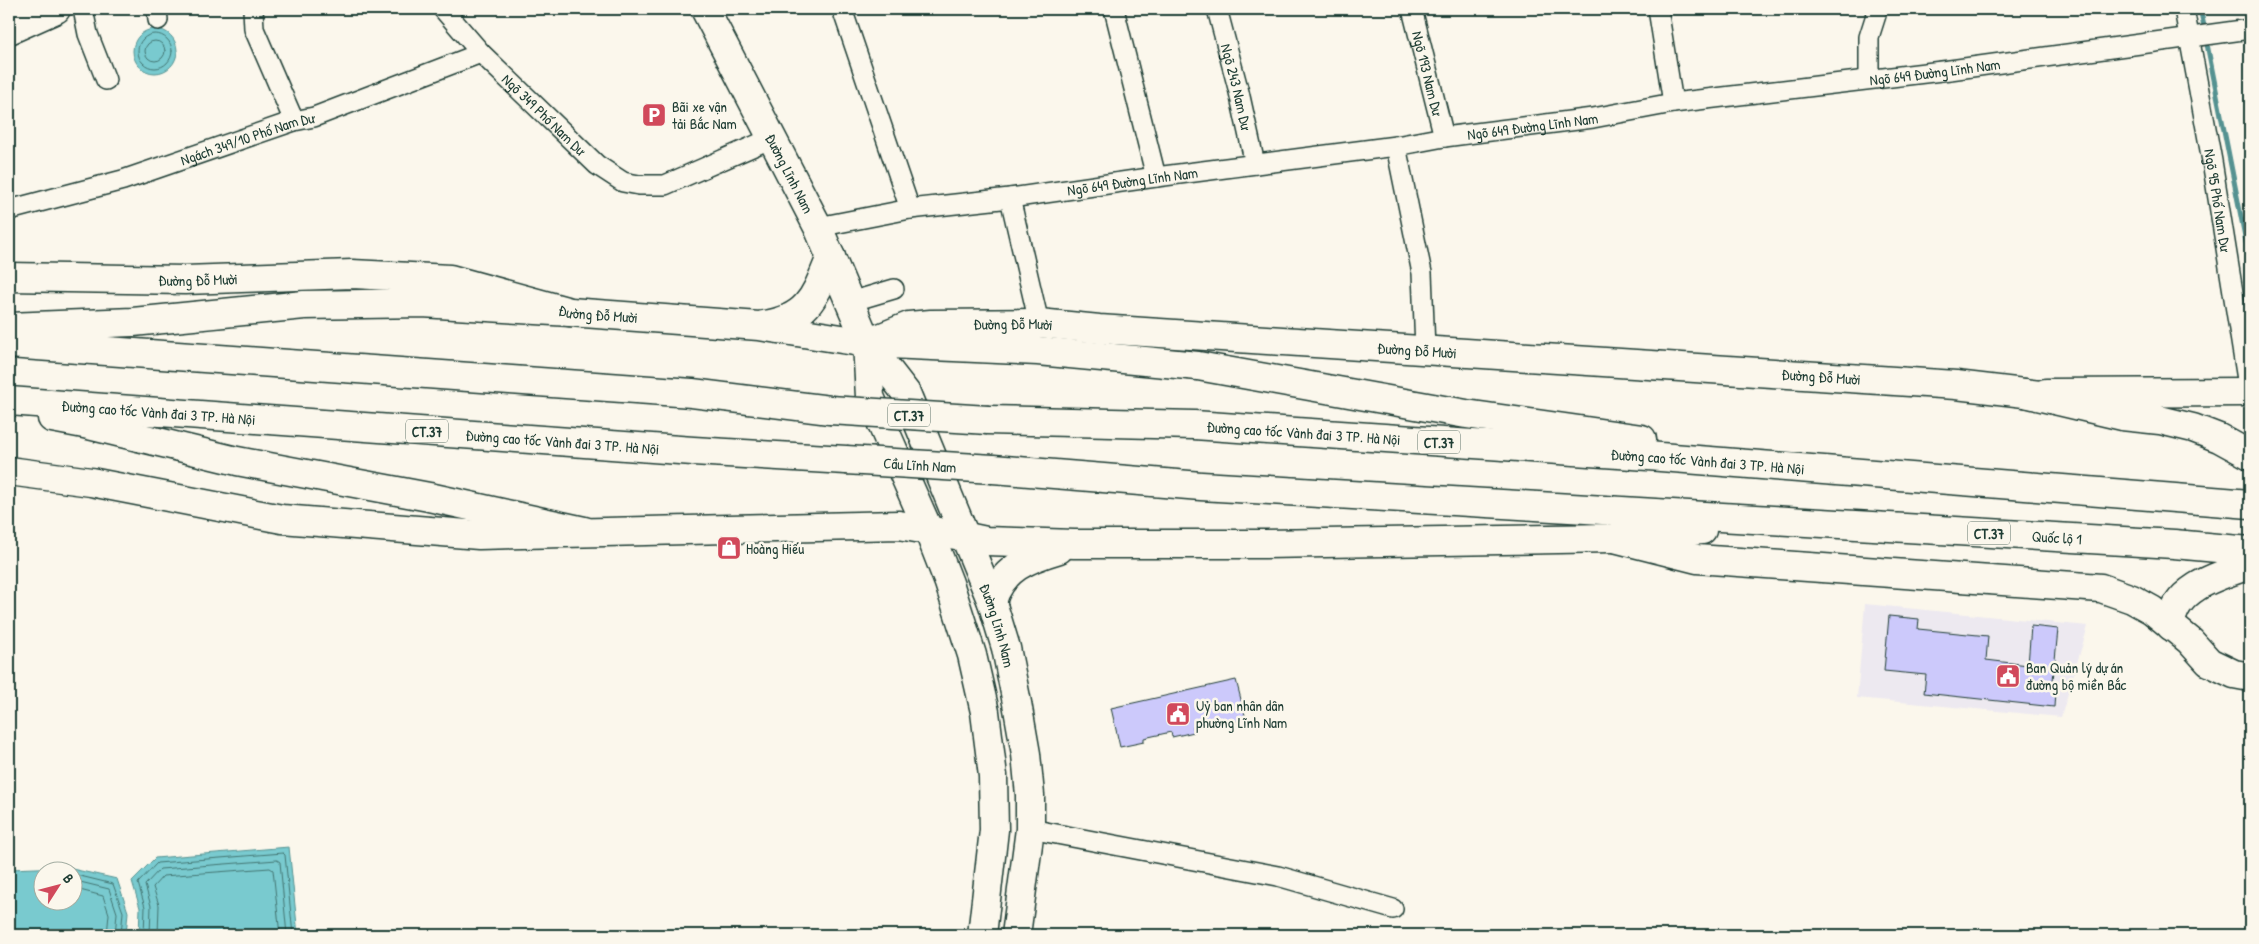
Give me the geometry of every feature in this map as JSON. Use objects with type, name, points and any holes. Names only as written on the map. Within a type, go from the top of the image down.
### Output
[{"type":"main road","points":[[9,30],[56,9]]},
{"type":"main road","name":"Đường Lĩnh Nam","points":[[705,9],[818,227],[867,343],[906,393],[992,602],[1006,648],[1025,746],[1030,795],[1030,829],[1016,935]]},
{"type":"main road","points":[[759,326],[780,323],[810,304],[821,284],[831,256]]},
{"type":"main road","name":"Đường Đỗ Mười","points":[[9,277],[185,280],[352,274],[440,278],[450,279],[570,312],[759,326],[867,343],[910,326],[1040,323],[1098,329],[1425,349],[1946,385],[2025,393]]},
{"type":"main road","points":[[9,327],[134,322],[304,305],[422,304],[570,312]]},
{"type":"main road","points":[[867,343],[1038,351],[1198,366],[1466,414],[1888,475]]},
{"type":"main road","name":"Đường Lĩnh Nam","points":[[867,343],[870,397],[928,529],[972,655],[985,712],[993,776],[994,830],[982,935]]},
{"type":"main road","name":"Đường cao tốc Vành đai 3 TP. Hà Nội","points":[[9,344],[692,393],[830,410],[988,420],[1194,426],[1888,475]]},
{"type":"main road","points":[[2025,393],[2249,392]]},
{"type":"main road","points":[[2025,393],[2161,411],[2195,420],[2250,445]]},
{"type":"main road","points":[[2025,393],[2122,416],[2160,420],[2193,428],[2219,438],[2250,455]]},
{"type":"main road","name":"Đường cao tốc Vành đai 3 TP. Hà Nội","points":[[9,401],[693,451],[846,460]]},
{"type":"main road","points":[[9,410],[84,424],[237,461],[429,497],[584,531]]},
{"type":"main road","name":"Cầu Lĩnh Nam","points":[[846,460],[993,469],[1202,486],[1804,522]]},
{"type":"main road","points":[[9,471],[91,482],[282,519],[479,535],[899,525],[986,541],[1074,544],[1265,544],[1612,538],[1804,522]]},
{"type":"main road","name":"CT.37","points":[[1888,475],[2250,504]]},
{"type":"main road","name":"Quốc lộ 1","points":[[1804,522],[2174,544],[2250,551]]},
{"type":"main road","points":[[1612,538],[1698,559],[2101,588],[2132,599],[2152,610],[2190,641],[2209,662],[2234,674],[2250,677]]},
{"type":"main road","points":[[992,602],[1000,583],[1015,567],[1027,559],[1074,544]]},
{"type":"main road","points":[[2174,544],[2242,571]]},
{"type":"main road","points":[[2171,626],[2173,612],[2184,597],[2195,588],[2242,571]]},
{"type":"street","points":[[83,9],[88,34],[106,80]]},
{"type":"street","points":[[253,9],[254,29],[294,121]]},
{"type":"street","name":"Ngõ 349 Phố Nam Dư","points":[[443,9],[481,53],[597,165],[623,182],[639,185],[665,185],[772,138]]},
{"type":"street","points":[[842,9],[910,209]]},
{"type":"street","points":[[1114,9],[1156,177]]},
{"type":"street","name":"Ngõ 243 Nam Dư","points":[[1217,9],[1239,92],[1254,164]]},
{"type":"street","name":"Ngõ 193 Nam Dư","points":[[1412,9],[1444,137]]},
{"type":"street","points":[[1658,9],[1673,103]]},
{"type":"street","points":[[1869,79],[1869,37],[1876,14],[1875,9]]},
{"type":"street","name":"Ngõ 95 Phố Nam Dư","points":[[2184,9],[2192,37],[2249,392]]},
{"type":"street","name":"Ngõ 649 Đường Lĩnh Nam","points":[[818,227],[910,209],[1010,198],[1396,146],[1444,137],[1593,118],[1673,103],[2250,29]]},
{"type":"street","name":"Ngách 349/10 Phố Nam Dư","points":[[9,210],[123,180],[294,121],[314,117],[481,53]]},
{"type":"street","points":[[1396,146],[1422,273],[1425,349]]},
{"type":"street","points":[[1010,198],[1040,323]]},
{"type":"street","points":[[850,302],[894,289]]},
{"type":"street","points":[[1030,829],[1278,876],[1393,909]]},
{"type":"shaded area","points":[[1865,604],[2088,626],[2061,717],[1857,698]]},
{"type":"water","points":[[155,29],[167,33],[173,39],[177,51],[173,63],[167,69],[155,73],[143,69],[137,63],[133,51],[137,39],[143,33]]},
{"type":"water","points":[[289,847],[298,935],[139,935],[140,908],[132,881],[155,858]]},
{"type":"water","points":[[32,868],[32,912],[82,912],[82,871],[117,879],[128,912],[126,935],[9,935],[9,869]]},
{"type":"building","points":[[1889,616],[1919,619],[1918,629],[1988,636],[1986,660],[2028,665],[2031,626],[2058,629],[2052,691],[2055,691],[2054,707],[1924,693],[1926,675],[1884,671]]},
{"type":"building","name":"Uỷ ban nhân dân phường Lĩnh Nam","points":[[1236,680],[1246,719],[1221,725],[1220,721],[1193,727],[1194,732],[1172,737],[1171,732],[1144,738],[1144,742],[1120,747],[1111,708]]},
{"type":"waterway","points":[[2200,9],[2205,30]]},
{"type":"waterway","points":[[2206,39],[2250,262]]},
{"type":"place","name":"Bãi xe vận tải Bắc Nam","points":[[654,115]]},
{"type":"place","name":"Hoàng Hiếu","points":[[729,548]]},
{"type":"place","name":"Ban Quản lý dự án đường bộ miền Bắc","points":[[2008,676]]},
{"type":"place","name":"Uỷ ban nhân dân phường Lĩnh Nam","points":[[1178,714]]}]
